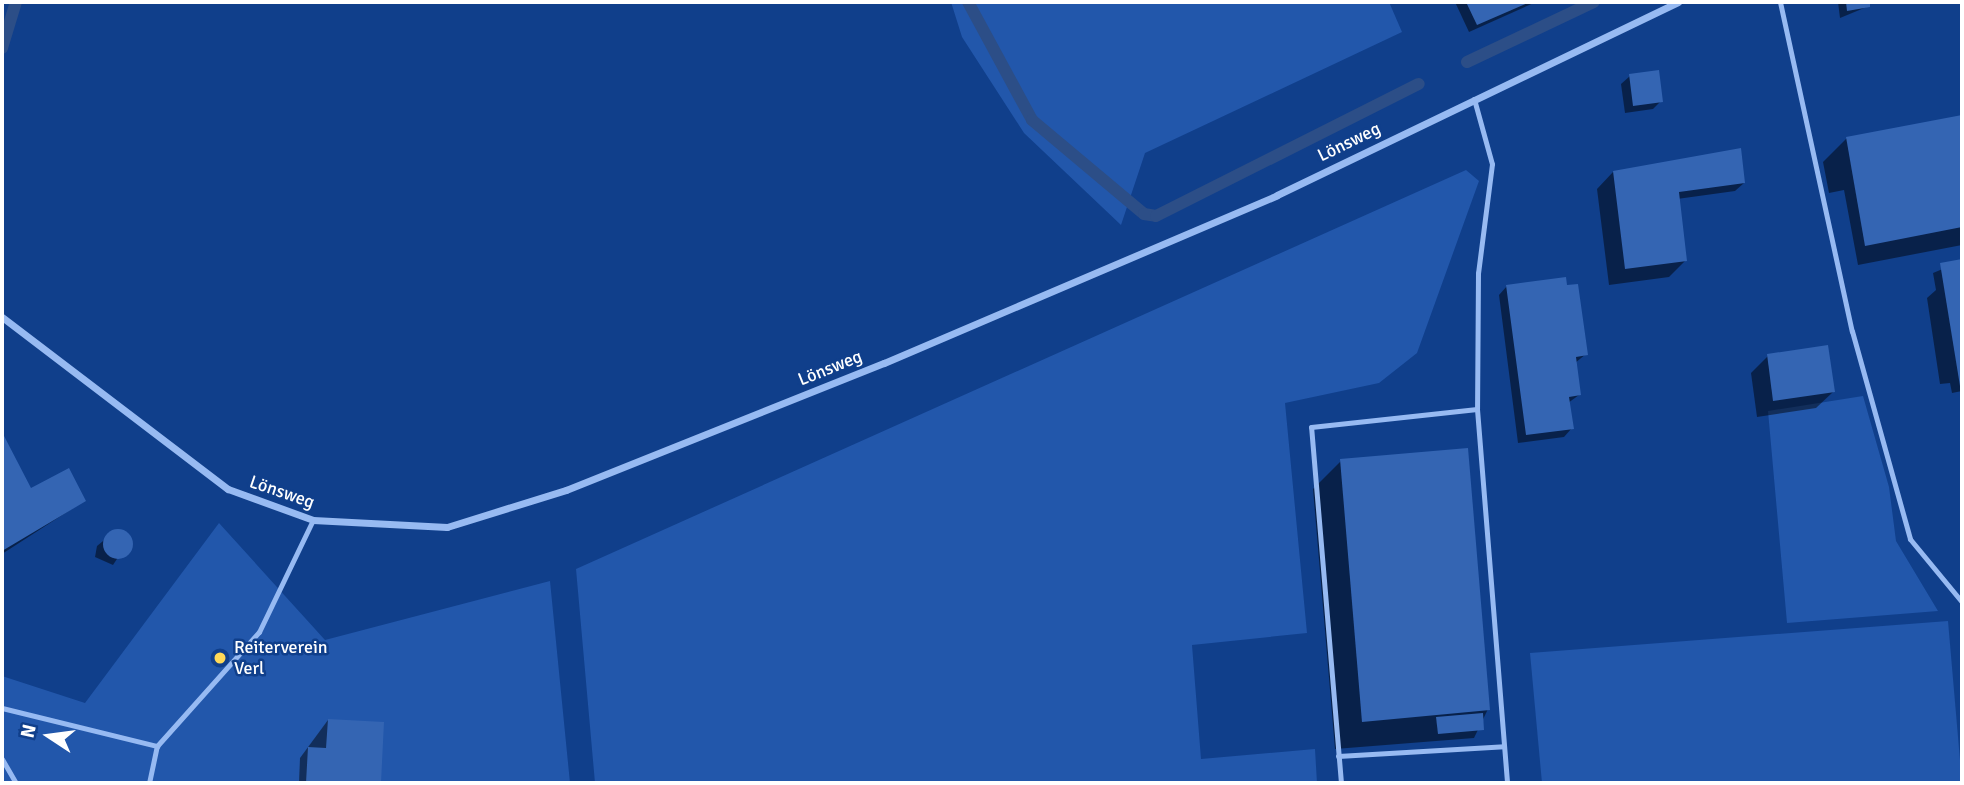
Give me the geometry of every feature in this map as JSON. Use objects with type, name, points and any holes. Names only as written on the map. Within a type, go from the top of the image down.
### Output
[{"type":"street","name":"Lönsweg","points":[[2,317],[228,489],[313,520],[447,527],[566,490],[1278,195],[1678,2]]},
{"type":"lane","points":[[1780,2],[1852,331],[1910,539],[1962,602]]},
{"type":"lane","points":[[1474,99],[1492,164],[1478,273],[1477,409],[1507,783]]},
{"type":"lane","points":[[1341,783],[1311,427],[1477,409]]},
{"type":"lane","points":[[149,783],[157,746],[259,632],[313,520]]},
{"type":"lane","points":[[2,708],[157,746]]},
{"type":"lane","points":[[1338,756],[1504,746]]},
{"type":"lane","points":[[2,759],[16,783]]},
{"type":"shaded area","points":[[951,2],[1389,2],[1402,32],[1145,153],[1121,225],[1024,133],[962,37]]},
{"type":"shaded area","points":[[1466,170],[1479,181],[1417,353],[1379,383],[1285,403],[1307,633],[1192,645],[1201,759],[1315,749],[1317,783],[595,783],[576,569]]},
{"type":"shaded area","points":[[1863,396],[1889,487],[1896,541],[1938,611],[1787,623],[1768,411]]},
{"type":"shaded area","points":[[219,523],[325,640],[550,581],[570,783],[2,783],[2,676],[85,703]]},
{"type":"shaded area","points":[[1948,621],[1962,783],[1542,783],[1530,653]]},
{"type":"building","points":[[1466,2],[1530,2],[1477,25]]},
{"type":"building","points":[[1846,2],[1870,2],[1870,7],[1847,11]]},
{"type":"building","points":[[1659,70],[1663,102],[1633,106],[1629,74]]},
{"type":"building","points":[[1962,115],[1962,227],[1865,246],[1846,137]]},
{"type":"building","points":[[1741,148],[1745,183],[1679,192],[1687,261],[1625,269],[1613,171]]},
{"type":"building","points":[[1962,259],[1962,385],[1960,386],[1940,263]]},
{"type":"building","points":[[1566,277],[1567,285],[1578,284],[1588,355],[1576,357],[1581,395],[1569,397],[1574,429],[1526,435],[1506,285]]},
{"type":"building","points":[[1828,345],[1835,392],[1773,401],[1767,354]]},
{"type":"building","points":[[2,432],[31,488],[69,468],[86,501],[2,551]]},
{"type":"building","points":[[1468,448],[1490,710],[1362,722],[1340,459]]},
{"type":"building","points":[[118,529],[128,534],[133,544],[128,554],[118,559],[108,554],[103,544],[108,534]]},
{"type":"building","points":[[1483,713],[1484,730],[1438,734],[1436,717]]},
{"type":"building","points":[[328,719],[384,722],[381,783],[306,783],[308,747],[326,748]]},
{"type":"waterway","points":[[2,48],[16,2]]},
{"type":"waterway","points":[[968,2],[1032,120],[1144,214],[1156,216],[1419,84]]},
{"type":"waterway","points":[[1467,62],[1594,2]]},
{"type":"place","name":"Reiterverein Verl","points":[[220,658]]}]
